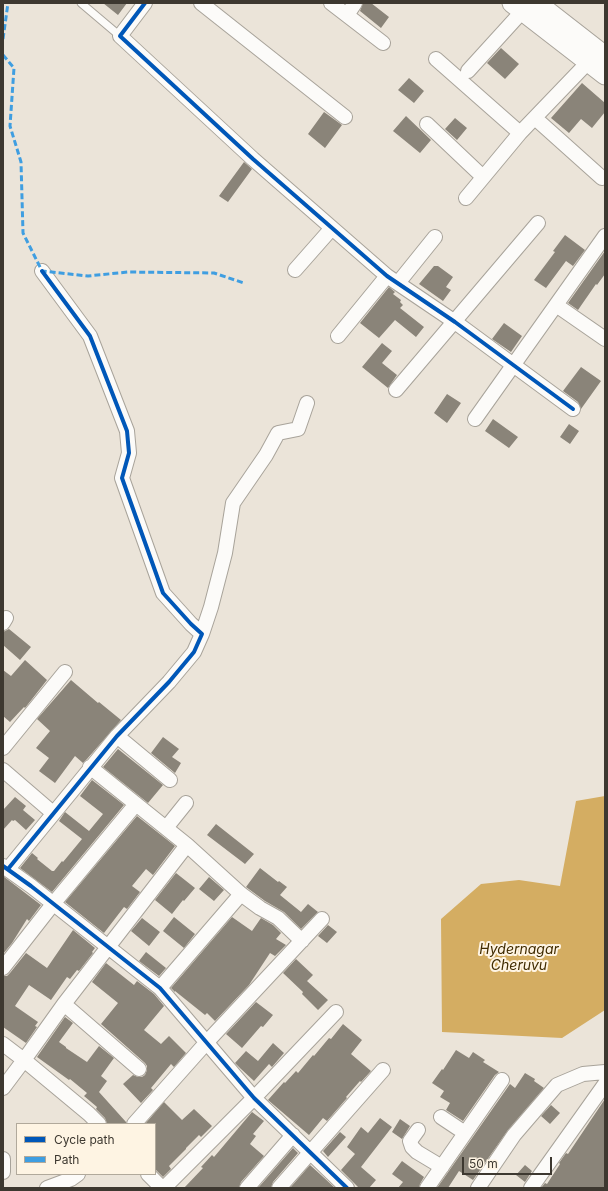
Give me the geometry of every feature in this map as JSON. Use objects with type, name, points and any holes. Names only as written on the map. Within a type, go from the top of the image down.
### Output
[{"type":"main road","points":[[525,5],[597,57],[605,75]]},
{"type":"street","points":[[144,3],[120,36],[253,159],[393,279],[455,322],[573,409]]},
{"type":"street","points":[[201,3],[345,117]]},
{"type":"street","points":[[331,3],[383,43]]},
{"type":"street","points":[[346,15],[355,3]]},
{"type":"street","points":[[468,71],[525,5]]},
{"type":"street","points":[[466,198],[520,133],[597,57]]},
{"type":"street","points":[[436,59],[520,133]]},
{"type":"street","points":[[535,118],[602,178]]},
{"type":"street","points":[[427,124],[483,176]]},
{"type":"street","points":[[396,390],[538,223]]},
{"type":"street","points":[[295,270],[332,228]]},
{"type":"street","points":[[338,336],[435,237]]},
{"type":"street","points":[[475,419],[512,365],[604,238]]},
{"type":"street","points":[[42,271],[90,336],[127,431],[129,453],[122,478],[163,593],[202,634]]},
{"type":"street","points":[[556,305],[605,339]]},
{"type":"street","points":[[307,402],[298,429],[278,433],[266,455],[234,503],[225,553],[211,606],[202,634],[194,652],[169,682],[117,736],[90,767],[6,868],[160,988],[254,1098],[293,1135],[342,1186]]},
{"type":"street","points":[[3,748],[65,672]]},
{"type":"street","points":[[117,736],[170,780]]},
{"type":"street","points":[[90,767],[187,845],[241,894],[260,908],[278,918],[302,941]]},
{"type":"street","points":[[3,770],[53,813]]},
{"type":"street","points":[[166,828],[186,803]]},
{"type":"street","points":[[3,968],[53,904],[136,804]]},
{"type":"street","points":[[3,1088],[64,1004],[187,845]]},
{"type":"street","points":[[160,988],[241,894]]},
{"type":"street","points":[[135,1123],[206,1043],[322,919]]},
{"type":"street","points":[[64,1004],[139,1069]]},
{"type":"street","points":[[149,1175],[163,1188],[254,1098],[336,1012]]},
{"type":"street","points":[[3,1044],[98,1123]]},
{"type":"street","points":[[279,1188],[383,1070]]},
{"type":"street","points":[[478,1188],[514,1135],[557,1085],[583,1074],[605,1072]]},
{"type":"street","points":[[427,1188],[502,1080]]},
{"type":"street","points":[[531,1188],[605,1084]]},
{"type":"street","points":[[441,1117],[466,1133]]},
{"type":"street","points":[[418,1130],[410,1141],[412,1147],[417,1152],[442,1167]]},
{"type":"street","points":[[248,1188],[293,1135]]},
{"type":"street","points":[[3,1159],[3,1172]]},
{"type":"street","points":[[47,1188],[76,1175]]},
{"type":"lane","points":[[81,3],[120,36]]},
{"type":"water","name":"Hydernagar Cheruvu","points":[[605,796],[605,1010],[562,1038],[442,1032],[441,919],[481,884],[519,880],[560,886],[576,801]]},
{"type":"building","points":[[103,3],[127,3],[118,15]]},
{"type":"building","points":[[363,3],[371,3],[389,17],[381,28],[360,11]]},
{"type":"building","points":[[501,48],[519,64],[505,79],[487,63]]},
{"type":"building","points":[[409,78],[424,91],[414,103],[398,90]]},
{"type":"building","points":[[582,83],[605,103],[605,112],[592,128],[581,119],[569,133],[551,118]]},
{"type":"building","points":[[324,112],[342,125],[325,148],[308,134]]},
{"type":"building","points":[[406,116],[431,140],[420,153],[393,131]]},
{"type":"building","points":[[455,118],[467,128],[457,140],[445,129]]},
{"type":"building","points":[[244,162],[252,169],[228,202],[219,196]]},
{"type":"building","points":[[565,235],[585,250],[573,266],[566,261],[546,288],[534,280],[555,252],[553,251]]},
{"type":"building","points":[[605,251],[605,274],[597,285],[596,284],[578,310],[568,303]]},
{"type":"building","points":[[434,266],[438,266],[453,277],[446,287],[451,290],[443,301],[419,284]]},
{"type":"building","points":[[389,287],[395,292],[393,294],[401,300],[400,302],[403,305],[400,308],[424,327],[416,337],[395,320],[379,338],[360,323]]},
{"type":"building","points":[[504,323],[522,336],[511,352],[492,339]]},
{"type":"building","points":[[382,343],[392,351],[382,363],[397,375],[388,388],[362,367]]},
{"type":"building","points":[[581,367],[601,381],[581,409],[578,402],[563,391]]},
{"type":"building","points":[[447,394],[461,403],[447,423],[434,413]]},
{"type":"building","points":[[493,419],[518,437],[509,448],[485,431]]},
{"type":"building","points":[[569,424],[579,431],[570,444],[560,437]]},
{"type":"building","points":[[9,629],[31,647],[20,660],[3,645],[3,632]]},
{"type":"building","points":[[25,660],[47,680],[25,708],[24,707],[10,722],[3,716],[3,670],[11,676]]},
{"type":"building","points":[[71,680],[121,720],[83,763],[75,756],[55,783],[39,771],[49,758],[36,748],[50,731],[37,719]]},
{"type":"building","points":[[163,737],[179,749],[172,757],[181,763],[175,773],[151,753]]},
{"type":"building","points":[[118,749],[163,785],[148,803],[103,767]]},
{"type":"building","points":[[92,780],[124,805],[52,892],[20,868],[32,853],[38,858],[37,859],[54,871],[82,839],[59,821],[65,812],[89,831],[103,814],[80,796]]},
{"type":"building","points":[[15,797],[26,806],[23,810],[35,820],[26,830],[15,820],[12,820],[3,830],[3,810]]},
{"type":"building","points":[[137,816],[175,846],[153,875],[146,869],[132,886],[140,892],[127,909],[124,907],[104,933],[65,902]]},
{"type":"building","points":[[216,824],[254,854],[245,864],[207,835]]},
{"type":"building","points":[[260,868],[287,887],[280,895],[301,912],[308,904],[318,912],[301,929],[284,912],[265,901],[246,887]]},
{"type":"building","points":[[176,873],[195,888],[172,914],[155,900]]},
{"type":"building","points":[[3,876],[41,905],[29,921],[27,919],[12,943],[3,954]]},
{"type":"building","points":[[209,877],[224,890],[214,901],[199,889]]},
{"type":"building","points":[[174,917],[195,934],[184,948],[163,931]]},
{"type":"building","points":[[232,917],[252,931],[261,918],[273,925],[281,933],[276,939],[286,945],[275,956],[270,953],[249,985],[215,1021],[207,1013],[205,1015],[171,988]]},
{"type":"building","points":[[142,918],[160,932],[149,946],[131,931]]},
{"type":"building","points":[[328,925],[337,932],[327,943],[318,936]]},
{"type":"building","points":[[73,930],[95,948],[92,952],[93,953],[79,971],[77,970],[70,979],[67,977],[51,1000],[29,985],[15,1006],[38,1022],[35,1026],[37,1027],[26,1043],[3,1027],[3,976],[7,976],[10,973],[26,953],[47,968]]},
{"type":"building","points":[[146,952],[166,968],[159,976],[139,961]]},
{"type":"building","points":[[296,959],[313,975],[307,981],[328,1000],[318,1010],[302,994],[303,992],[283,973]]},
{"type":"building","points":[[106,963],[134,985],[137,981],[154,994],[164,1006],[144,1030],[161,1044],[169,1036],[186,1053],[174,1067],[171,1064],[151,1088],[153,1090],[141,1103],[123,1084],[133,1075],[142,1077],[145,1075],[147,1066],[101,1024],[118,1003],[92,982]]},
{"type":"building","points":[[256,1002],[273,1015],[263,1027],[261,1026],[242,1048],[226,1034]]},
{"type":"building","points":[[65,1017],[73,1023],[59,1042],[66,1048],[87,1062],[99,1046],[114,1058],[101,1076],[107,1081],[99,1092],[126,1123],[107,1123],[105,1118],[96,1109],[97,1107],[84,1096],[87,1093],[70,1079],[69,1080],[37,1057]]},
{"type":"building","points":[[343,1024],[362,1040],[351,1054],[371,1071],[361,1082],[360,1081],[327,1121],[323,1118],[309,1135],[268,1100],[296,1071],[298,1073],[329,1038],[331,1039]]},
{"type":"building","points":[[273,1043],[284,1053],[272,1067],[269,1064],[254,1081],[235,1063],[246,1051],[258,1061]]},
{"type":"building","points":[[456,1050],[469,1058],[473,1052],[485,1060],[483,1062],[499,1072],[495,1075],[463,1121],[446,1110],[450,1103],[440,1097],[444,1091],[432,1083],[442,1069],[443,1070]]},
{"type":"building","points":[[525,1073],[535,1079],[534,1081],[544,1088],[508,1130],[473,1180],[459,1171],[448,1188],[437,1188],[510,1084],[515,1088]]},
{"type":"building","points":[[605,1099],[605,1188],[541,1188],[545,1183],[547,1184],[560,1164],[559,1163],[566,1153],[568,1154]]},
{"type":"building","points":[[164,1102],[182,1120],[194,1109],[212,1126],[201,1137],[199,1135],[186,1148],[169,1166],[171,1169],[163,1177],[156,1170],[156,1123],[146,1123]]},
{"type":"building","points":[[551,1105],[560,1113],[550,1124],[541,1116]]},
{"type":"building","points":[[252,1112],[264,1121],[253,1134],[256,1136],[250,1144],[264,1156],[241,1182],[239,1188],[184,1188],[203,1168],[201,1167],[212,1155],[214,1157]]},
{"type":"building","points":[[380,1118],[392,1127],[361,1167],[376,1180],[369,1188],[359,1188],[341,1170],[355,1154],[347,1147],[361,1127],[368,1133]]},
{"type":"building","points":[[400,1119],[410,1126],[402,1139],[392,1132]]},
{"type":"building","points":[[340,1132],[346,1137],[328,1157],[323,1151]]},
{"type":"building","points":[[293,1148],[298,1153],[273,1182],[271,1188],[258,1188]]},
{"type":"building","points":[[402,1161],[424,1177],[419,1188],[398,1188],[403,1182],[392,1174]]},
{"type":"building","points":[[310,1165],[321,1175],[335,1188],[290,1188]]},
{"type":"building","points":[[525,1165],[532,1171],[525,1182],[516,1175]]},
{"type":"marked path","points":[[3,39],[8,3]]},
{"type":"marked path","points":[[3,55],[14,68],[10,126],[21,162],[23,233],[42,271],[88,276],[128,272],[214,273],[244,283]]},
{"type":"cycle path","points":[[145,3],[120,36],[253,159],[387,276],[455,322],[573,409]]},
{"type":"cycle path","points":[[8,869],[117,736],[169,682],[194,652],[202,634],[163,593],[122,478],[129,453],[127,431],[90,336],[42,271]]},
{"type":"cycle path","points":[[3,866],[31,886],[160,988],[254,1098],[347,1188]]}]
